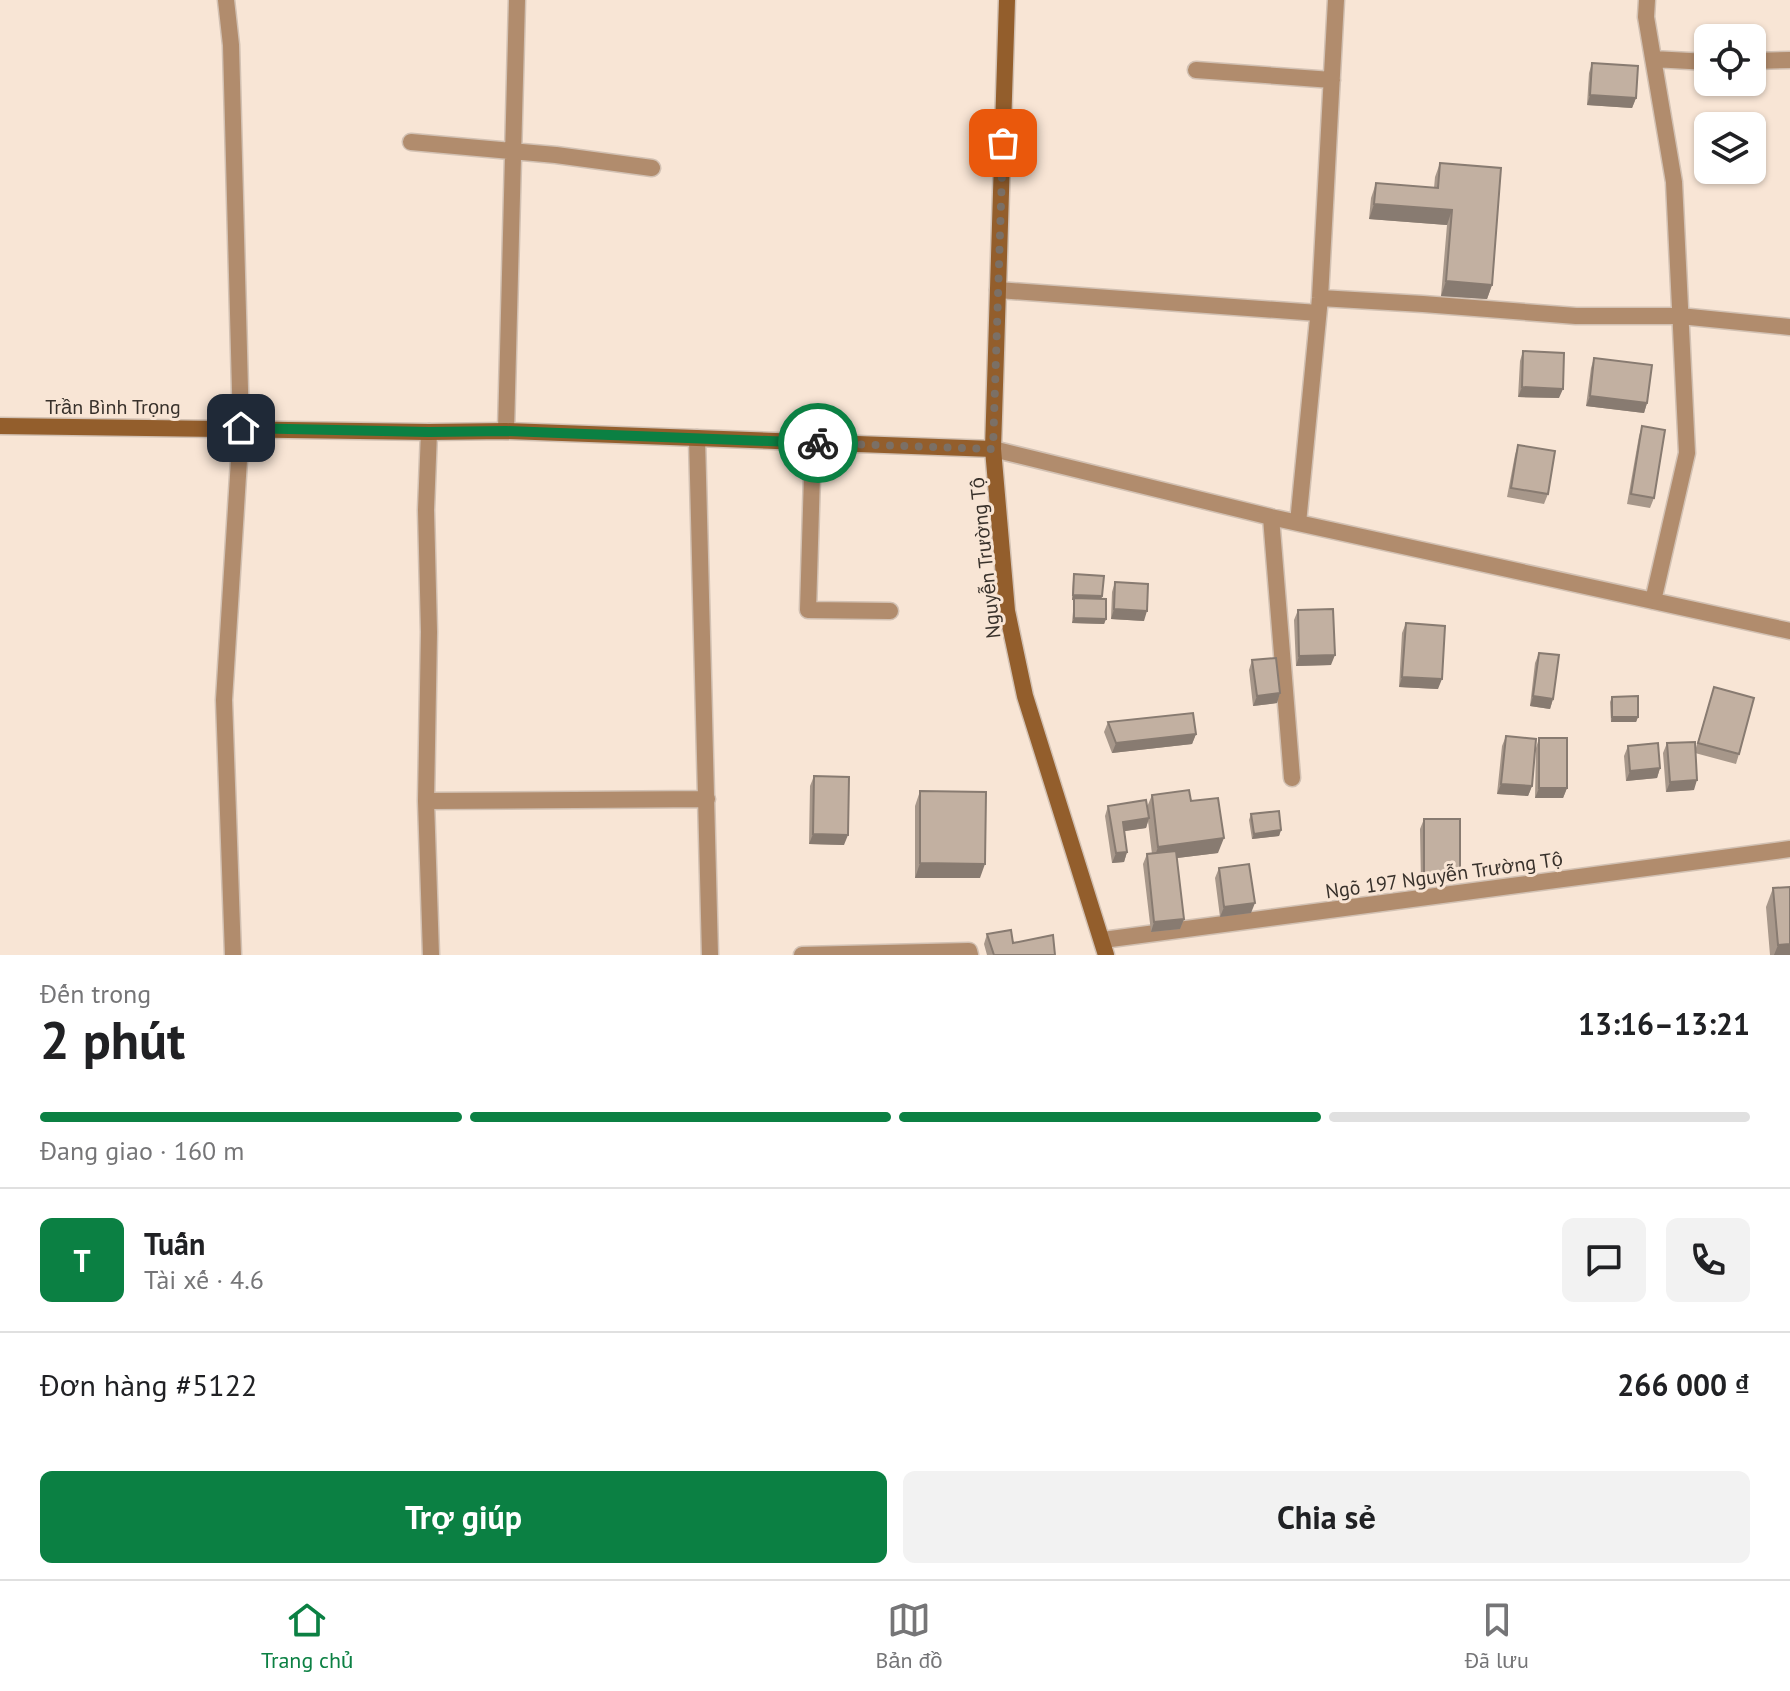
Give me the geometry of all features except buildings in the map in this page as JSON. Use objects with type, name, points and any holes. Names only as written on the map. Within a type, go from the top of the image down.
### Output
[{"type":"street","points":[[226,0],[231,45],[241,428],[224,700],[233,955]]},
{"type":"street","points":[[506,431],[517,0]]},
{"type":"street","name":"Nguyễn Trường Tộ","points":[[1007,0],[993,449],[1007,611],[1025,696],[1104,948]]},
{"type":"street","points":[[1298,523],[1319,306],[1336,0]]},
{"type":"street","points":[[1647,0],[1646,17],[1674,182],[1687,453],[1653,601]]},
{"type":"street","points":[[1653,59],[1694,61]]},
{"type":"street","points":[[1766,61],[1790,60]]},
{"type":"street","points":[[1196,70],[1332,80]]},
{"type":"street","points":[[411,142],[652,168]]},
{"type":"street","points":[[998,290],[1576,316],[1680,316],[1790,327]]},
{"type":"street","name":"Trần Bình Trọng","points":[[0,426],[506,431],[993,449]]},
{"type":"street","points":[[429,432],[426,801],[431,955]]},
{"type":"street","points":[[697,438],[710,955]]},
{"type":"street","points":[[813,442],[808,610],[890,611]]},
{"type":"street","points":[[993,449],[1271,517],[1790,631]]},
{"type":"street","points":[[1271,517],[1292,778]]},
{"type":"street","points":[[426,801],[707,799]]},
{"type":"street","name":"Ngõ 197 Nguyễn Trường Tộ","points":[[1104,948],[1790,849]]},
{"type":"street","points":[[802,955],[969,951],[970,955]]},
{"type":"way so far","points":[[818,443],[993,449],[1003,143]]},
{"type":"route","points":[[241,428],[506,431],[818,443]]}]
